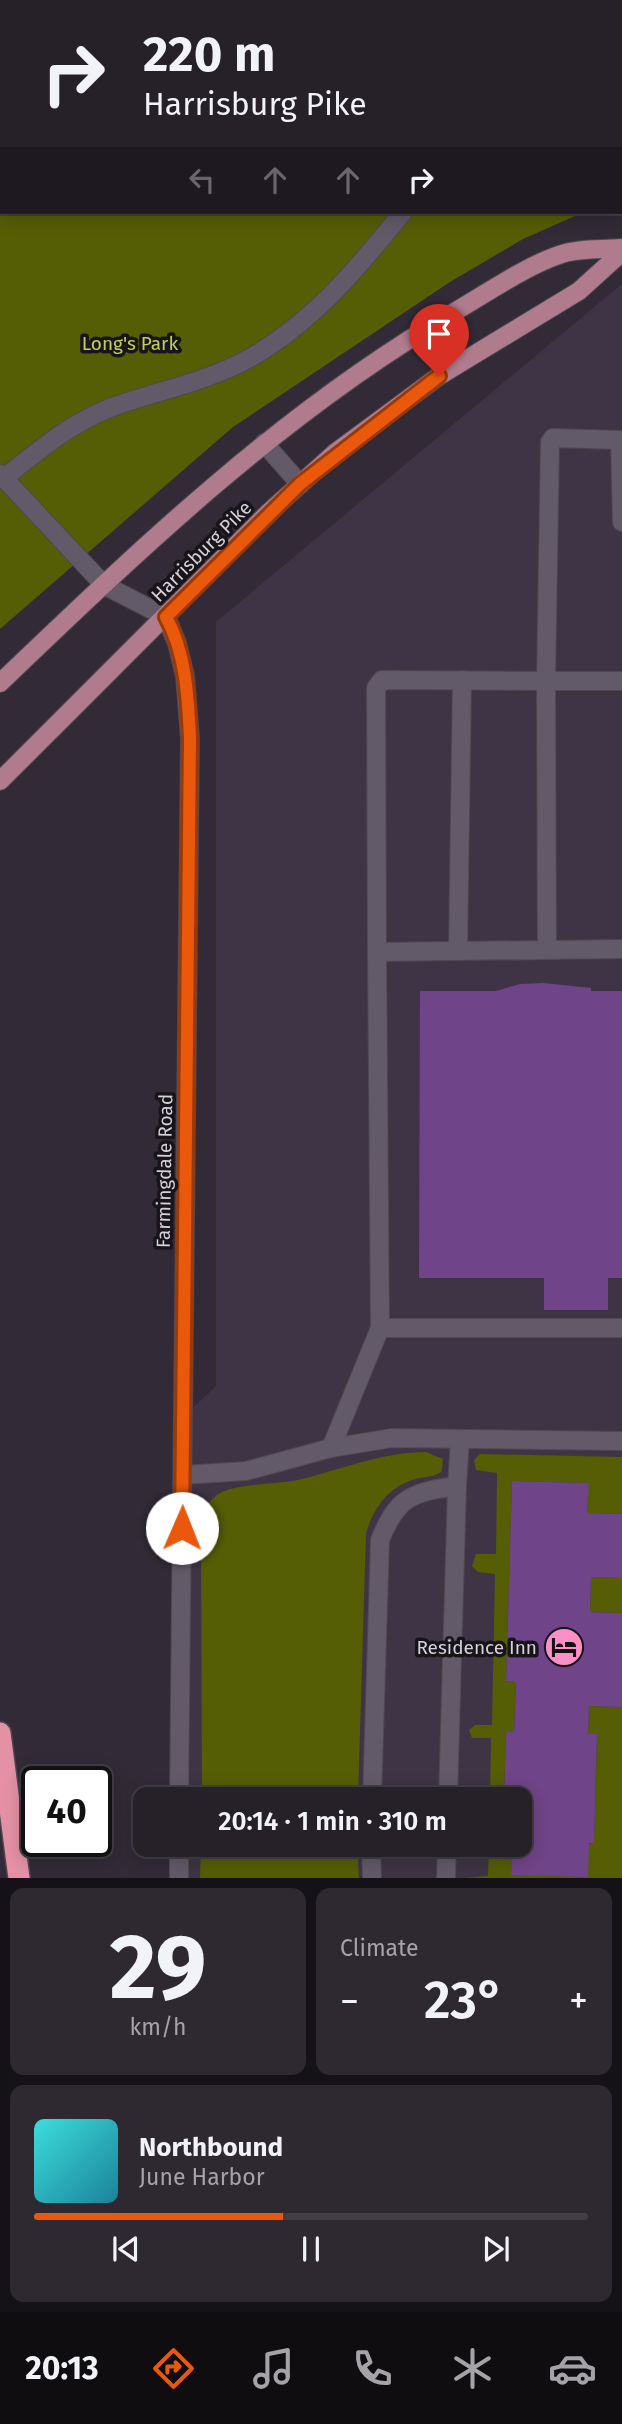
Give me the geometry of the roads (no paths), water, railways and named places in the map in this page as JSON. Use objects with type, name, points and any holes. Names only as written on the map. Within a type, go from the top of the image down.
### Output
[{"type":"highway","points":[[0,1733],[19,1878]]},
{"type":"main road","name":"Harrisburg Pike","points":[[0,683],[104,585],[264,443],[369,365],[478,298],[559,254],[622,250]]},
{"type":"main road","name":"Harrisburg Pike","points":[[0,781],[300,484],[439,376],[579,291],[622,250]]},
{"type":"street","points":[[166,617],[104,585],[2,476],[79,422],[111,408],[224,370],[274,342],[343,285],[400,214]]},
{"type":"street","points":[[547,950],[546,681],[550,442],[553,438],[620,440],[622,522]]},
{"type":"street","points":[[264,443],[300,484]]},
{"type":"street","name":"Farmingdale Road","points":[[166,617],[177,643],[185,676],[190,738],[179,1787]]},
{"type":"street","points":[[331,1448],[380,1328],[376,688],[382,680],[622,681]]},
{"type":"street","points":[[458,951],[462,680]]},
{"type":"street","points":[[377,952],[622,949]]},
{"type":"street","points":[[380,1328],[622,1328]]},
{"type":"street","points":[[183,1475],[246,1471],[331,1448],[392,1438],[622,1441]]},
{"type":"street","points":[[448,1787],[460,1439]]},
{"type":"street","points":[[372,1787],[380,1540],[389,1518],[403,1500],[427,1490],[457,1486]]},
{"type":"street","points":[[179,1857],[179,1878]]},
{"type":"street","points":[[371,1857],[372,1878]]},
{"type":"street","points":[[446,1878],[447,1857]]},
{"type":"place","name":"Residence Inn","points":[[564,1647]]},
{"type":"park label","name":"Long's Park","points":[[130,343]]}]
